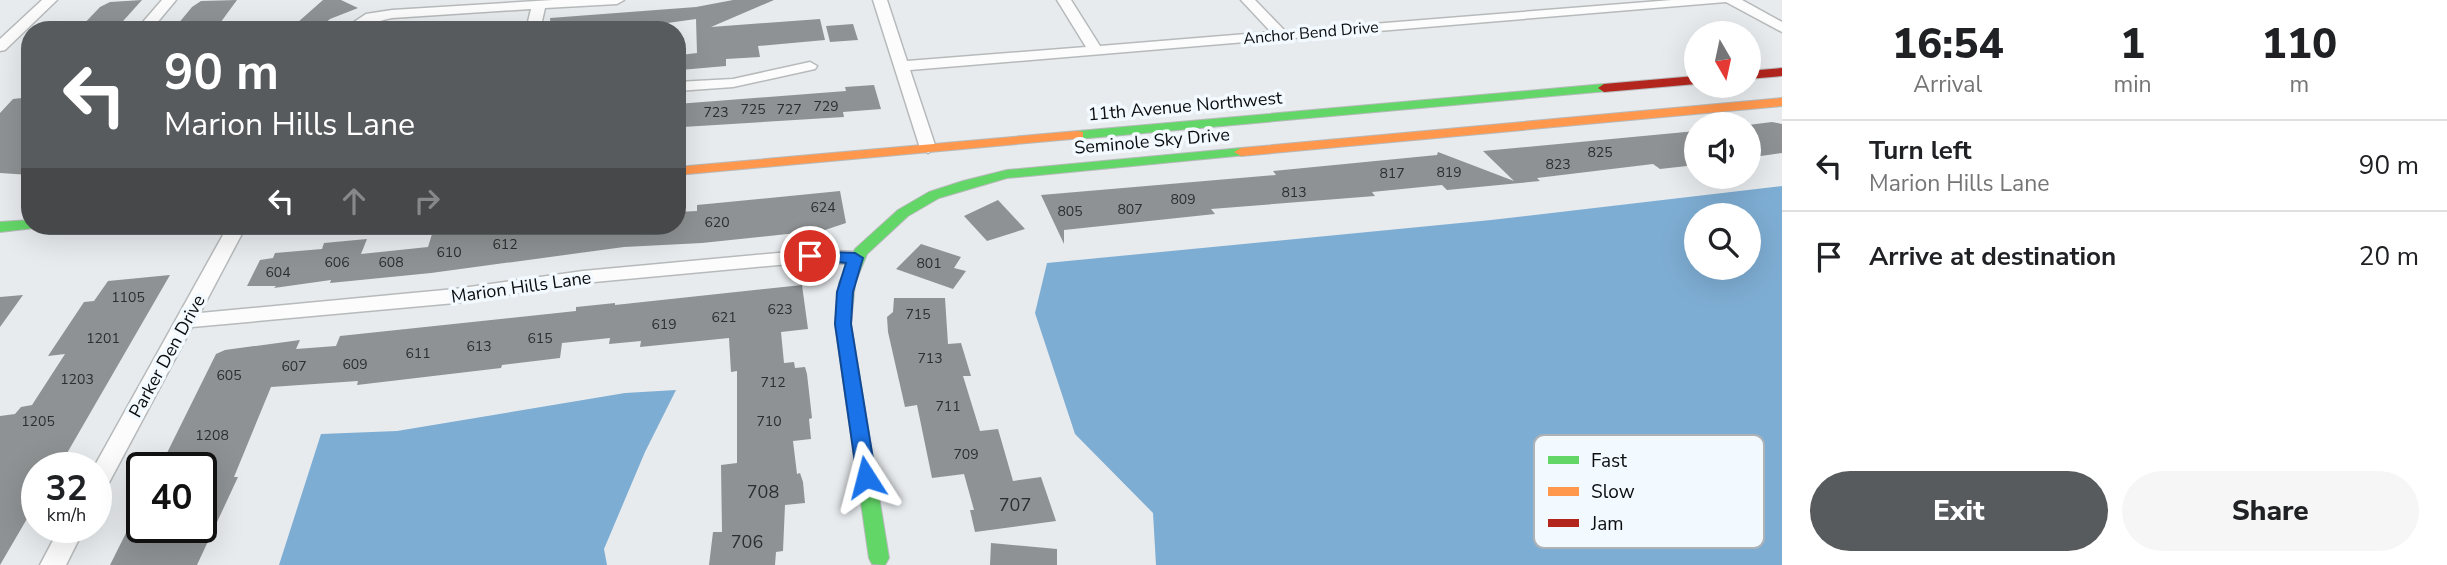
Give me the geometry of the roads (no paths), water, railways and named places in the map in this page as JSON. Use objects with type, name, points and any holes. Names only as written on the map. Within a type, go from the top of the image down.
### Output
[{"type":"street","points":[[28,21],[50,0]]},
{"type":"street","points":[[151,21],[169,0]]},
{"type":"street","points":[[364,21],[382,16],[617,0]]},
{"type":"street","points":[[880,0],[928,148]]},
{"type":"street","points":[[1064,0],[1096,51]]},
{"type":"street","points":[[1248,0],[1282,36]]},
{"type":"street","name":"Anchor Bend Drive","points":[[901,66],[1721,0]]},
{"type":"street","points":[[1732,0],[1782,28]]},
{"type":"street","points":[[535,21],[539,5]]},
{"type":"street","points":[[0,47],[21,27]]},
{"type":"street","points":[[686,86],[733,83],[810,66]]},
{"type":"street","points":[[1761,74],[1782,72]]},
{"type":"street","name":"11th Avenue Northwest","points":[[686,170],[1684,81]]},
{"type":"street","name":"Seminole Sky Drive","points":[[879,558],[843,324],[845,292],[855,258],[884,227],[919,200],[950,187],[1007,174],[1782,102]]},
{"type":"street","points":[[0,227],[21,226]]},
{"type":"street","name":"Parker Den Drive","points":[[112,456],[232,235]]},
{"type":"street","name":"Marion Hills Lane","points":[[186,321],[455,296],[583,277],[784,258],[855,258]]},
{"type":"street","points":[[52,565],[65,543]]},
{"type":"water","points":[[1782,186],[1782,565],[1156,565],[1153,513],[1075,434],[1035,313],[1047,263],[1491,220]]},
{"type":"water","points":[[676,390],[645,452],[604,549],[607,565],[279,565],[321,434],[397,431],[625,393]]}]
